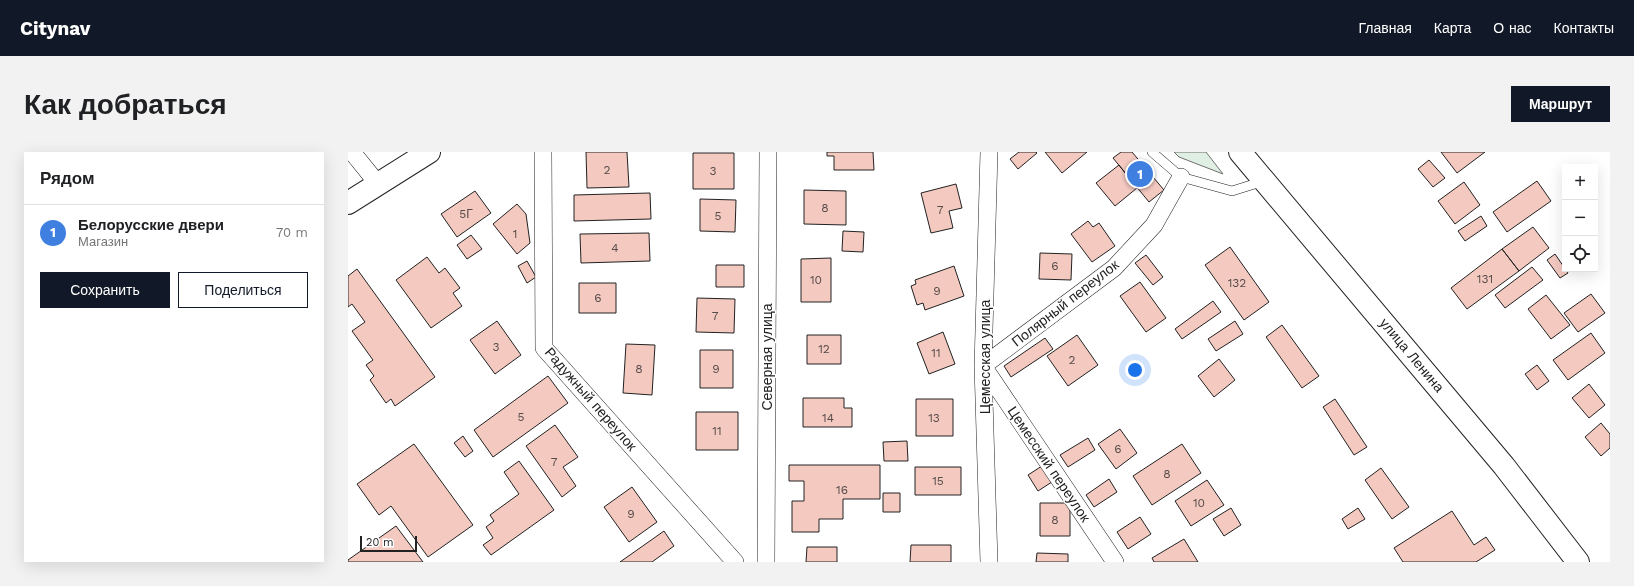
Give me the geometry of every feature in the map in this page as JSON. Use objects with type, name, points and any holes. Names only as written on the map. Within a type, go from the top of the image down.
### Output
[{"type":"main road","points":[[348,203],[429,152]]},
{"type":"main road","name":"улица Ленина","points":[[1240,152],[1504,466],[1577,562]]},
{"type":"street","points":[[352,152],[378,184]]},
{"type":"street","name":"Радужный переулок","points":[[542,152],[544,348],[734,562]]},
{"type":"street","name":"Северная улица","points":[[766,562],[768,152]]},
{"type":"street","name":"Цемесская улица","points":[[989,152],[984,366],[989,562]]},
{"type":"street","name":"Полярный переулок","points":[[984,366],[1114,268],[1154,225],[1181,177]]},
{"type":"street","name":"Цемесский переулок","points":[[984,366],[1115,562]]},
{"type":"lane","points":[[1152,152],[1181,177],[1232,191],[1265,180]]},
{"type":"green space","points":[[1174,152],[1206,152],[1223,174],[1179,157]]},
{"type":"building","points":[[586,152],[627,152],[629,187],[587,188]]},
{"type":"building","points":[[827,152],[873,152],[874,170],[834,170],[834,156],[827,156]]},
{"type":"building","points":[[1019,152],[1037,153],[1018,169],[1010,159]]},
{"type":"building","points":[[1045,152],[1087,152],[1062,173]]},
{"type":"building","points":[[1121,152],[1132,152],[1164,190],[1149,202],[1113,158]]},
{"type":"building","points":[[1441,152],[1485,152],[1457,173]]},
{"type":"building","points":[[693,153],[734,153],[734,189],[693,189]]},
{"type":"building","points":[[1429,160],[1445,178],[1433,187],[1418,169]]},
{"type":"building","points":[[1119,165],[1137,188],[1115,206],[1096,183]]},
{"type":"building","points":[[1537,181],[1551,201],[1507,232],[1493,212]]},
{"type":"building","points":[[1464,182],[1480,205],[1455,224],[1438,201]]},
{"type":"building","points":[[956,184],[962,208],[949,211],[953,228],[931,233],[921,193]]},
{"type":"building","points":[[804,190],[846,191],[846,225],[804,224]]},
{"type":"building","points":[[475,191],[491,213],[457,237],[441,214]]},
{"type":"building","points":[[650,193],[651,219],[574,221],[574,195]]},
{"type":"building","points":[[700,199],[736,200],[735,232],[700,231]]},
{"type":"building","points":[[517,204],[526,214],[530,243],[517,254],[493,224]]},
{"type":"building","points":[[1481,216],[1487,226],[1465,241],[1458,231]]},
{"type":"building","points":[[1088,221],[1093,227],[1099,223],[1115,246],[1092,262],[1071,234]]},
{"type":"building","points":[[1533,227],[1549,248],[1519,271],[1502,249]]},
{"type":"building","points":[[843,231],[864,232],[863,252],[842,251]]},
{"type":"building","points":[[649,233],[650,261],[581,263],[580,234]]},
{"type":"building","points":[[471,235],[482,249],[467,259],[457,245]]},
{"type":"building","points":[[1230,247],[1269,302],[1244,320],[1205,265]]},
{"type":"building","points":[[1502,249],[1519,271],[1467,309],[1451,288]]},
{"type":"building","points":[[1040,253],[1072,254],[1071,280],[1039,279]]},
{"type":"building","points":[[1555,254],[1562,264],[1562,272],[1568,273],[1560,278],[1547,260]]},
{"type":"building","points":[[1146,255],[1163,277],[1153,285],[1135,263]]},
{"type":"building","points":[[427,257],[439,273],[445,268],[460,288],[453,293],[462,306],[431,328],[396,280]]},
{"type":"building","points":[[831,258],[831,302],[801,302],[801,259]]},
{"type":"building","points":[[527,261],[536,277],[527,283],[518,266]]},
{"type":"building","points":[[716,265],[744,265],[744,287],[716,287]]},
{"type":"building","points":[[954,266],[964,296],[925,310],[923,303],[917,305],[911,286],[916,284],[915,280]]},
{"type":"building","points":[[1532,267],[1543,280],[1505,308],[1495,295]]},
{"type":"building","points":[[357,269],[435,377],[395,406],[391,399],[386,403],[370,380],[374,376],[366,365],[373,360],[352,331],[365,322],[352,304],[348,307],[348,276]]},
{"type":"building","points":[[1140,282],[1166,318],[1146,332],[1120,296]]},
{"type":"building","points":[[579,283],[616,283],[616,313],[579,313]]},
{"type":"building","points":[[1591,294],[1605,313],[1578,332],[1564,313]]},
{"type":"building","points":[[1546,295],[1570,325],[1551,339],[1528,309]]},
{"type":"building","points":[[697,298],[735,299],[734,333],[696,332]]},
{"type":"building","points":[[1213,301],[1221,312],[1182,339],[1175,329]]},
{"type":"building","points":[[497,321],[521,355],[495,374],[470,340]]},
{"type":"building","points":[[1235,321],[1243,334],[1216,351],[1208,339]]},
{"type":"building","points":[[1282,325],[1319,376],[1302,388],[1266,337]]},
{"type":"building","points":[[943,332],[955,364],[929,374],[917,343]]},
{"type":"building","points":[[1591,333],[1605,353],[1568,380],[1553,360]]},
{"type":"building","points":[[807,335],[841,335],[841,364],[807,364]]},
{"type":"building","points":[[1077,335],[1098,365],[1068,386],[1047,356]]},
{"type":"building","points":[[1045,338],[1053,349],[1011,377],[1004,366]]},
{"type":"building","points":[[626,344],[655,345],[652,395],[623,393]]},
{"type":"building","points":[[700,350],[733,350],[733,388],[700,388]]},
{"type":"building","points":[[1219,359],[1235,380],[1214,397],[1198,376]]},
{"type":"building","points":[[1537,365],[1549,381],[1537,390],[1525,374]]},
{"type":"building","points":[[548,376],[568,403],[493,457],[474,430]]},
{"type":"building","points":[[1589,384],[1605,405],[1589,418],[1572,398]]},
{"type":"building","points":[[803,398],[844,398],[844,408],[852,408],[852,427],[803,427]]},
{"type":"building","points":[[916,399],[953,399],[953,436],[916,436]]},
{"type":"building","points":[[1335,399],[1367,447],[1354,455],[1323,407]]},
{"type":"building","points":[[696,412],[738,412],[738,450],[696,450]]},
{"type":"building","points":[[1601,423],[1610,434],[1610,448],[1601,456],[1585,437]]},
{"type":"building","points":[[555,425],[578,457],[563,467],[576,486],[562,497],[526,446]]},
{"type":"building","points":[[1120,429],[1137,453],[1116,469],[1098,444]]},
{"type":"building","points":[[463,436],[473,451],[465,457],[454,443]]},
{"type":"building","points":[[1088,438],[1095,450],[1068,467],[1060,455]]},
{"type":"building","points":[[907,441],[908,461],[884,461],[883,442]]},
{"type":"building","points":[[414,444],[473,525],[428,557],[391,506],[379,515],[357,484]]},
{"type":"building","points":[[1182,444],[1201,473],[1152,505],[1133,476]]},
{"type":"building","points":[[519,461],[554,510],[491,555],[483,545],[493,538],[486,527],[494,521],[490,515],[519,494],[504,472]]},
{"type":"building","points":[[1045,464],[1055,480],[1038,491],[1028,475]]},
{"type":"building","points":[[789,465],[880,465],[880,499],[843,499],[843,519],[819,519],[819,532],[792,532],[792,501],[804,501],[804,481],[789,481]]},
{"type":"building","points":[[915,467],[961,467],[961,495],[915,495]]},
{"type":"building","points":[[1381,468],[1409,507],[1392,519],[1365,480]]},
{"type":"building","points":[[1109,479],[1117,492],[1094,507],[1086,495]]},
{"type":"building","points":[[1207,480],[1224,505],[1191,526],[1175,501]]},
{"type":"building","points":[[632,487],[657,522],[629,542],[604,507]]},
{"type":"building","points":[[883,493],[900,493],[900,512],[883,512]]},
{"type":"building","points":[[1040,503],[1070,503],[1070,536],[1040,536]]},
{"type":"building","points":[[1231,508],[1241,525],[1224,536],[1213,519]]},
{"type":"building","points":[[1358,508],[1365,519],[1348,529],[1342,519]]},
{"type":"building","points":[[1452,511],[1474,545],[1486,537],[1495,550],[1476,562],[1403,562],[1394,548]]},
{"type":"building","points":[[1140,517],[1151,534],[1128,549],[1117,532]]},
{"type":"building","points":[[396,526],[423,562],[348,562],[348,560]]},
{"type":"building","points":[[664,531],[674,546],[652,562],[620,562]]},
{"type":"building","points":[[1184,539],[1198,562],[1154,562],[1152,558]]},
{"type":"building","points":[[911,545],[951,545],[951,562],[910,562]]},
{"type":"building","points":[[807,547],[837,547],[837,562],[806,562]]},
{"type":"building","points":[[1037,553],[1068,554],[1068,562],[1036,562]]},
{"type":"place","name":"Белорусские двери","points":[[1140,174]]}]
